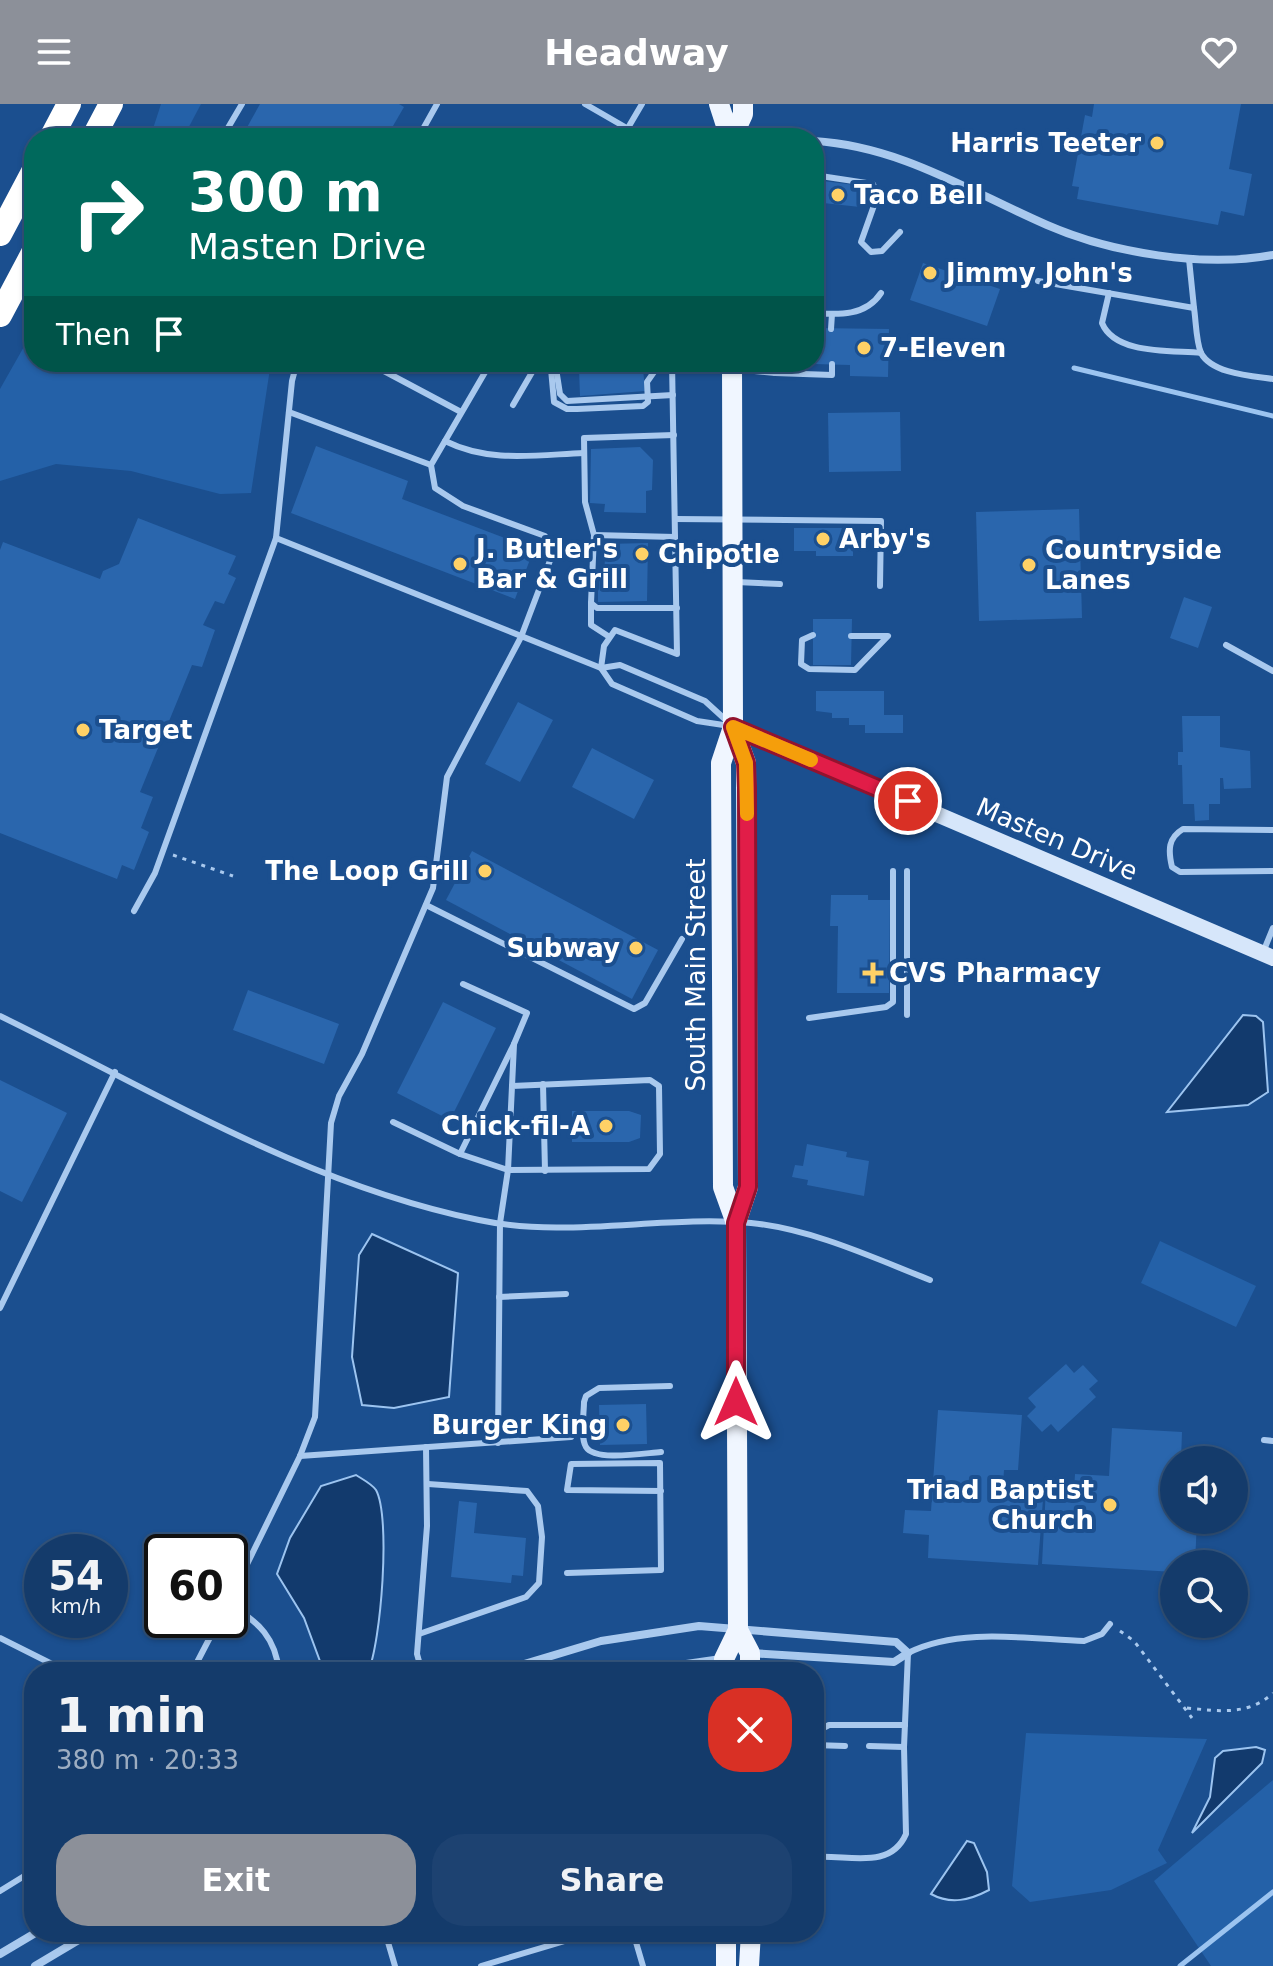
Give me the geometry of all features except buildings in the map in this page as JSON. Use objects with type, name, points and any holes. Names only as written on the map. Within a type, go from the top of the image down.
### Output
[{"type":"highway","points":[[56,128],[69,104]]},
{"type":"highway","points":[[98,128],[111,104]]},
{"type":"highway","points":[[0,234],[24,189]]},
{"type":"highway","points":[[0,315],[24,270]]},
{"type":"main road","points":[[719,104],[719,114],[726,128]]},
{"type":"main road","points":[[736,128],[743,114],[743,104]]},
{"type":"main road","name":"South Main Street","points":[[732,372],[733,727],[721,763],[723,1187],[736,1223],[738,1630],[750,1662]]},
{"type":"main road","name":"South Main Street","points":[[725,1662],[738,1630]]},
{"type":"main road","points":[[726,1942],[726,1966]]},
{"type":"main road","points":[[749,1966],[750,1942]]},
{"type":"street","points":[[824,142],[854,145],[900,157],[1067,233],[1189,259],[1230,261],[1273,255]]},
{"type":"street","name":"Masten Drive","points":[[733,727],[1268,956]]},
{"type":"street","points":[[528,1662],[570,1648],[699,1626],[896,1642],[908,1653],[894,1662],[750,1662]]},
{"type":"street","points":[[0,1954],[24,1940]]},
{"type":"street","points":[[35,1966],[75,1942]]},
{"type":"lane","points":[[228,128],[242,104]]},
{"type":"lane","points":[[424,128],[437,104]]},
{"type":"lane","points":[[585,104],[626,128]]},
{"type":"lane","points":[[629,128],[642,104]]},
{"type":"lane","points":[[824,177],[873,184],[877,197],[861,242],[871,252],[882,251],[900,232]]},
{"type":"lane","points":[[1189,259],[1201,353]]},
{"type":"lane","points":[[1038,281],[1194,308]]},
{"type":"lane","points":[[824,314],[865,308],[874,304],[881,293]]},
{"type":"lane","points":[[1109,293],[1102,323],[1110,336],[1123,344],[1201,353],[1211,362],[1235,373],[1273,379]]},
{"type":"lane","points":[[831,329],[832,314]]},
{"type":"lane","points":[[770,372],[832,375],[832,364]]},
{"type":"lane","points":[[134,911],[162,851],[276,538],[295,372]]},
{"type":"lane","points":[[386,372],[461,412]]},
{"type":"lane","points":[[248,1562],[300,1456],[315,1417],[326,1175],[331,1123],[339,1096],[362,1054],[433,888],[447,777],[521,637],[551,558],[545,536],[463,506],[435,488],[431,465],[485,372]]},
{"type":"lane","points":[[513,405],[532,372]]},
{"type":"lane","points":[[556,372],[560,394],[567,401],[673,395]]},
{"type":"lane","points":[[647,396],[647,382],[654,372]]},
{"type":"lane","points":[[672,372],[677,654],[615,630],[608,636],[601,668],[612,684],[697,721],[733,727]]},
{"type":"lane","points":[[289,412],[431,465]]},
{"type":"lane","points":[[608,636],[591,625],[594,535],[585,502],[584,438],[674,435]]},
{"type":"lane","points":[[445,441],[464,451],[490,457],[584,453]]},
{"type":"lane","points":[[675,519],[881,521],[880,586]]},
{"type":"lane","points":[[594,535],[675,537]]},
{"type":"lane","points":[[276,538],[601,668],[620,665],[705,701],[733,727]]},
{"type":"lane","points":[[733,582],[780,584]]},
{"type":"lane","points":[[591,603],[597,608],[677,608]]},
{"type":"lane","points":[[813,635],[802,640],[801,664],[809,669],[855,670],[888,636],[851,636]]},
{"type":"lane","points":[[1226,645],[1273,671]]},
{"type":"lane","points":[[1273,830],[1183,829],[1170,843],[1172,867],[1180,872],[1273,871]]},
{"type":"lane","points":[[809,1018],[886,1007],[893,1002],[893,871]]},
{"type":"lane","points":[[907,871],[907,1015]]},
{"type":"lane","points":[[426,905],[634,1009],[645,1003],[682,939]]},
{"type":"lane","points":[[1268,956],[1273,928]]},
{"type":"lane","points":[[460,1154],[527,1013],[463,984]]},
{"type":"lane","points":[[0,1016],[244,1139],[326,1175],[461,1216],[541,1226],[736,1223],[807,1235],[930,1280]]},
{"type":"lane","points":[[498,1443],[500,1223],[508,1170],[514,1044]]},
{"type":"lane","points":[[0,1308],[115,1072]]},
{"type":"lane","points":[[393,1122],[460,1154],[508,1170],[649,1169],[660,1154],[659,1086],[650,1080],[512,1086]]},
{"type":"lane","points":[[543,1084],[545,1171]]},
{"type":"lane","points":[[499,1297],[566,1294]]},
{"type":"lane","points":[[661,1452],[594,1454],[584,1441],[584,1402],[586,1396],[599,1388],[670,1386]]},
{"type":"lane","points":[[300,1456],[571,1437]]},
{"type":"lane","points":[[1264,1440],[1273,1441]]},
{"type":"lane","points":[[419,1662],[417,1654],[428,1484],[426,1447]]},
{"type":"lane","points":[[567,1573],[661,1570],[661,1491],[660,1463],[571,1464],[567,1490],[661,1491]]},
{"type":"lane","points":[[419,1634],[526,1597],[539,1583],[542,1568],[538,1506],[527,1491],[428,1484]]},
{"type":"lane","points":[[248,1617],[269,1636],[276,1662]]},
{"type":"lane","points":[[824,1857],[884,1857],[896,1853],[906,1834],[904,1747],[908,1653],[923,1646],[966,1639],[1084,1641],[1102,1634],[1110,1624]]},
{"type":"lane","points":[[0,1638],[48,1662]]},
{"type":"lane","points":[[197,1662],[210,1638]]},
{"type":"lane","points":[[824,1728],[829,1725],[905,1725]]},
{"type":"lane","points":[[824,1745],[845,1746]]},
{"type":"lane","points":[[869,1746],[904,1747]]},
{"type":"lane","points":[[0,1891],[24,1876]]},
{"type":"lane","points":[[388,1942],[395,1966]]},
{"type":"lane","points":[[481,1966],[561,1942]]},
{"type":"lane","points":[[636,1942],[643,1966]]},
{"type":"path","points":[[162,851],[233,876]]},
{"type":"path","points":[[1110,1624],[1134,1641],[1192,1718]]},
{"type":"path","points":[[1187,1708],[1238,1711],[1260,1704],[1273,1693]]},
{"type":"shaded area","points":[[161,104],[201,104],[188,128],[153,128]]},
{"type":"shaded area","points":[[24,347],[24,372],[269,372],[251,493],[220,494],[131,471],[56,464],[0,481],[0,389]]},
{"type":"shaded area","points":[[1243,1015],[1256,1016],[1263,1022],[1268,1092],[1248,1105],[1167,1112]]},
{"type":"shaded area","points":[[372,1234],[458,1273],[449,1397],[394,1408],[362,1405],[352,1357],[359,1255]]},
{"type":"shaded area","points":[[1160,1241],[1256,1286],[1236,1327],[1141,1283]]},
{"type":"shaded area","points":[[356,1475],[376,1490],[383,1526],[383,1552],[380,1609],[371,1662],[320,1662],[304,1618],[277,1574],[290,1538],[321,1486]]},
{"type":"shaded area","points":[[1026,1733],[1207,1739],[1158,1850],[1167,1863],[1111,1890],[1030,1902],[1012,1886]]},
{"type":"shaded area","points":[[1256,1747],[1265,1750],[1262,1763],[1192,1833],[1210,1797],[1215,1758],[1223,1751]]},
{"type":"shaded area","points":[[1273,1780],[1273,1966],[1211,1966],[1154,1881]]},
{"type":"shaded area","points":[[967,1841],[974,1843],[987,1872],[989,1890],[960,1900],[931,1894]]},
{"type":"waterway","points":[[1074,368],[1273,416]]},
{"type":"waterway","points":[[1180,1966],[1273,1892]]},
{"type":"slow traffic","points":[[747,814],[746,763],[733,727],[811,760]]},
{"type":"place","name":"Harris Teeter","points":[[1157,143]]},
{"type":"place","name":"Taco Bell","points":[[838,195]]},
{"type":"place","name":"Jimmy John's","points":[[930,273]]},
{"type":"place","name":"7-Eleven","points":[[864,348]]},
{"type":"place","name":"Arby's","points":[[823,539]]},
{"type":"place","name":"Chipotle","points":[[642,554]]},
{"type":"place","name":"J. Butler's Bar & Grill","points":[[460,564]]},
{"type":"place","name":"Countryside Lanes","points":[[1029,565]]},
{"type":"place","name":"Target","points":[[83,730]]},
{"type":"place","name":"The Loop Grill","points":[[485,871]]},
{"type":"place","name":"Subway","points":[[636,948]]},
{"type":"place","name":"CVS Pharmacy","points":[[873,973]]},
{"type":"place","name":"Chick-fil-A","points":[[606,1126]]},
{"type":"place","name":"Burger King","points":[[623,1425]]},
{"type":"place","name":"Triad Baptist Church","points":[[1110,1505]]},
{"type":"route","points":[[736,1402],[736,1223],[748,1187],[747,788],[746,763],[733,727],[908,801]]}]
